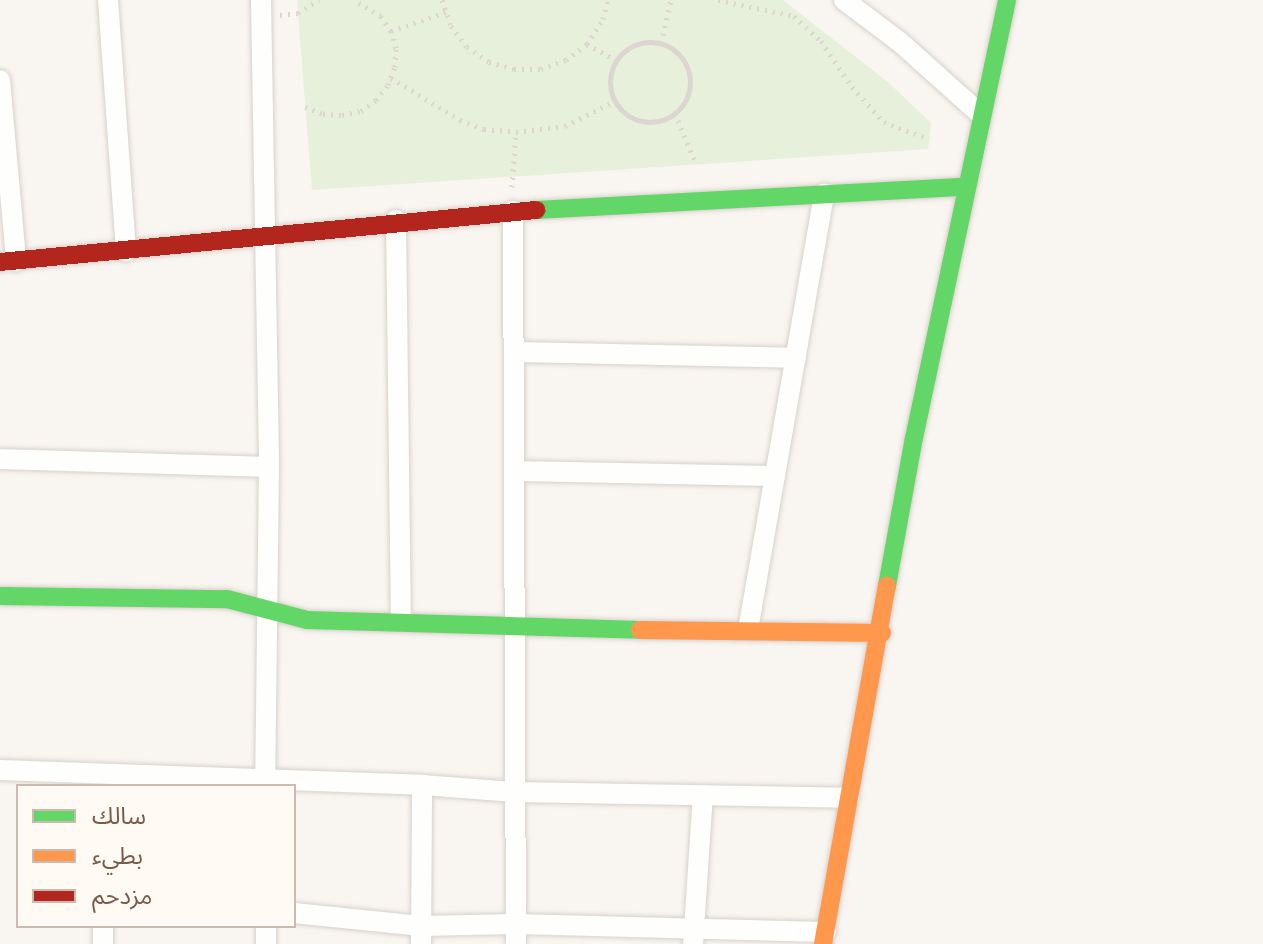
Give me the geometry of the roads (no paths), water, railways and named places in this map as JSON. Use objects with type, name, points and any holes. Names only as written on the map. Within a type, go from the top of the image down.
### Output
[{"type":"street","points":[[108,0],[126,251]]},
{"type":"street","points":[[844,0],[901,43],[980,114]]},
{"type":"street","points":[[296,913],[421,935],[824,938],[882,633],[914,438],[964,187],[1007,0]]},
{"type":"street","points":[[262,8],[268,233],[269,467],[265,783]]},
{"type":"street","points":[[0,80],[8,262],[396,220],[964,187]]},
{"type":"street","points":[[748,630],[824,194]]},
{"type":"street","points":[[513,211],[516,934]]},
{"type":"street","points":[[396,220],[401,621]]},
{"type":"street","points":[[514,352],[796,358]]},
{"type":"street","points":[[0,459],[269,467]]},
{"type":"street","points":[[514,471],[775,476]]},
{"type":"street","points":[[0,596],[227,599],[307,620],[401,621],[515,629],[882,633]]},
{"type":"street","points":[[0,770],[101,780],[422,785],[516,792],[849,798]]},
{"type":"street","points":[[421,935],[422,785]]},
{"type":"street","points":[[695,936],[703,795]]}]
